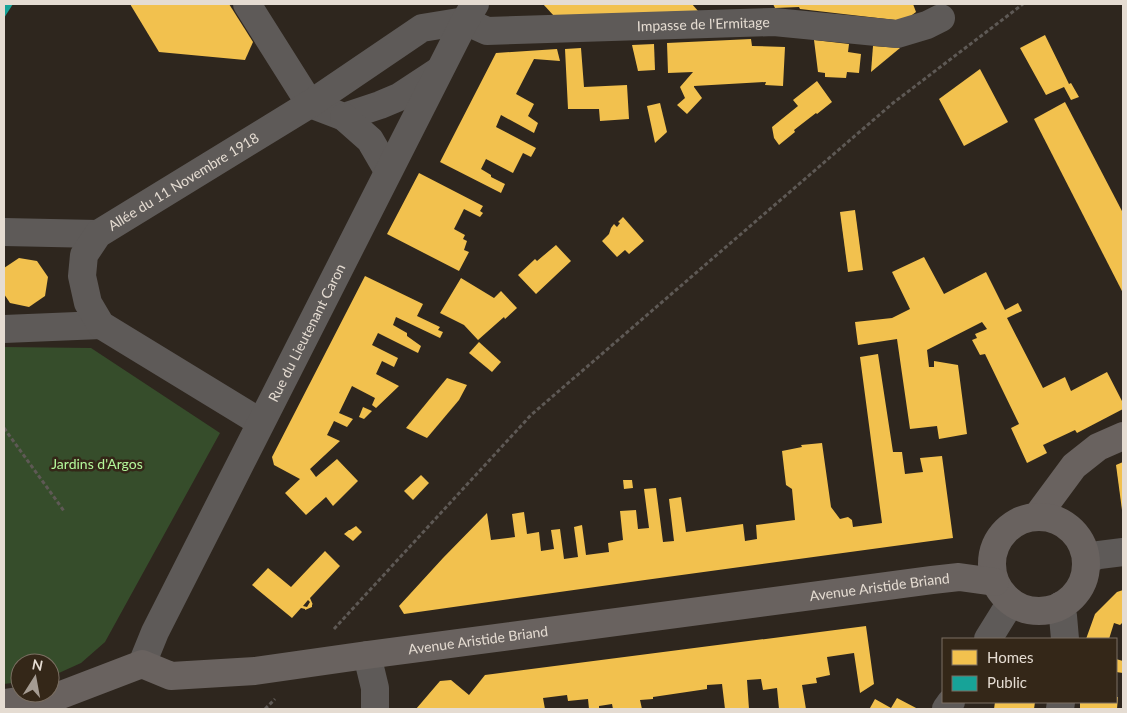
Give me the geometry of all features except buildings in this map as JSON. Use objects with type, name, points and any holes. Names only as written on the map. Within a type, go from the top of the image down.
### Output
[{"type":"main road","points":[[1037,516],[1074,466],[1098,447],[1123,436]]},
{"type":"main road","points":[[1067,526],[1067,498],[1074,466]]},
{"type":"main road","points":[[1048,517],[1058,520],[1067,526],[1080,540],[1084,549],[1086,559],[1085,573],[1080,586],[1072,598],[1060,606],[1048,610],[1035,611],[1022,608],[999,582],[993,551],[997,540],[1005,530],[1025,518],[1048,517]]},
{"type":"main road","name":"Avenue Aristide Briand","points":[[142,664],[171,676],[255,671],[959,577],[999,582]]},
{"type":"main road","points":[[4,703],[61,695],[142,664]]},
{"type":"street","points":[[247,4],[310,104],[344,117],[370,140],[388,171]]},
{"type":"street","name":"Allée du 11 Novembre 1918","points":[[260,422],[101,325],[88,303],[82,276],[84,255],[98,234],[310,104],[422,28],[470,12]]},
{"type":"street","name":"Impasse de l'Ermitage","points":[[470,12],[487,31],[774,22],[897,34],[927,26],[941,18]]},
{"type":"street","name":"Rue du Lieutenant Caron","points":[[142,664],[155,632],[260,422],[470,12]]},
{"type":"street","points":[[344,117],[399,97],[440,71]]},
{"type":"street","points":[[4,232],[98,234]]},
{"type":"street","points":[[4,329],[101,325]]},
{"type":"street","points":[[1086,559],[1099,555],[1123,552]]},
{"type":"street","points":[[988,638],[999,582]]},
{"type":"street","points":[[1060,606],[1063,616],[1064,638]]},
{"type":"street","points":[[367,655],[375,688],[375,709]]},
{"type":"path","points":[[334,630],[531,414],[892,103],[1023,4]]},
{"type":"path","points":[[4,428],[64,512]]},
{"type":"green space","name":"Jardins d'Argos","points":[[4,347],[91,348],[220,433],[105,642],[81,663],[60,672],[60,653],[10,653],[10,683],[4,684]]}]
